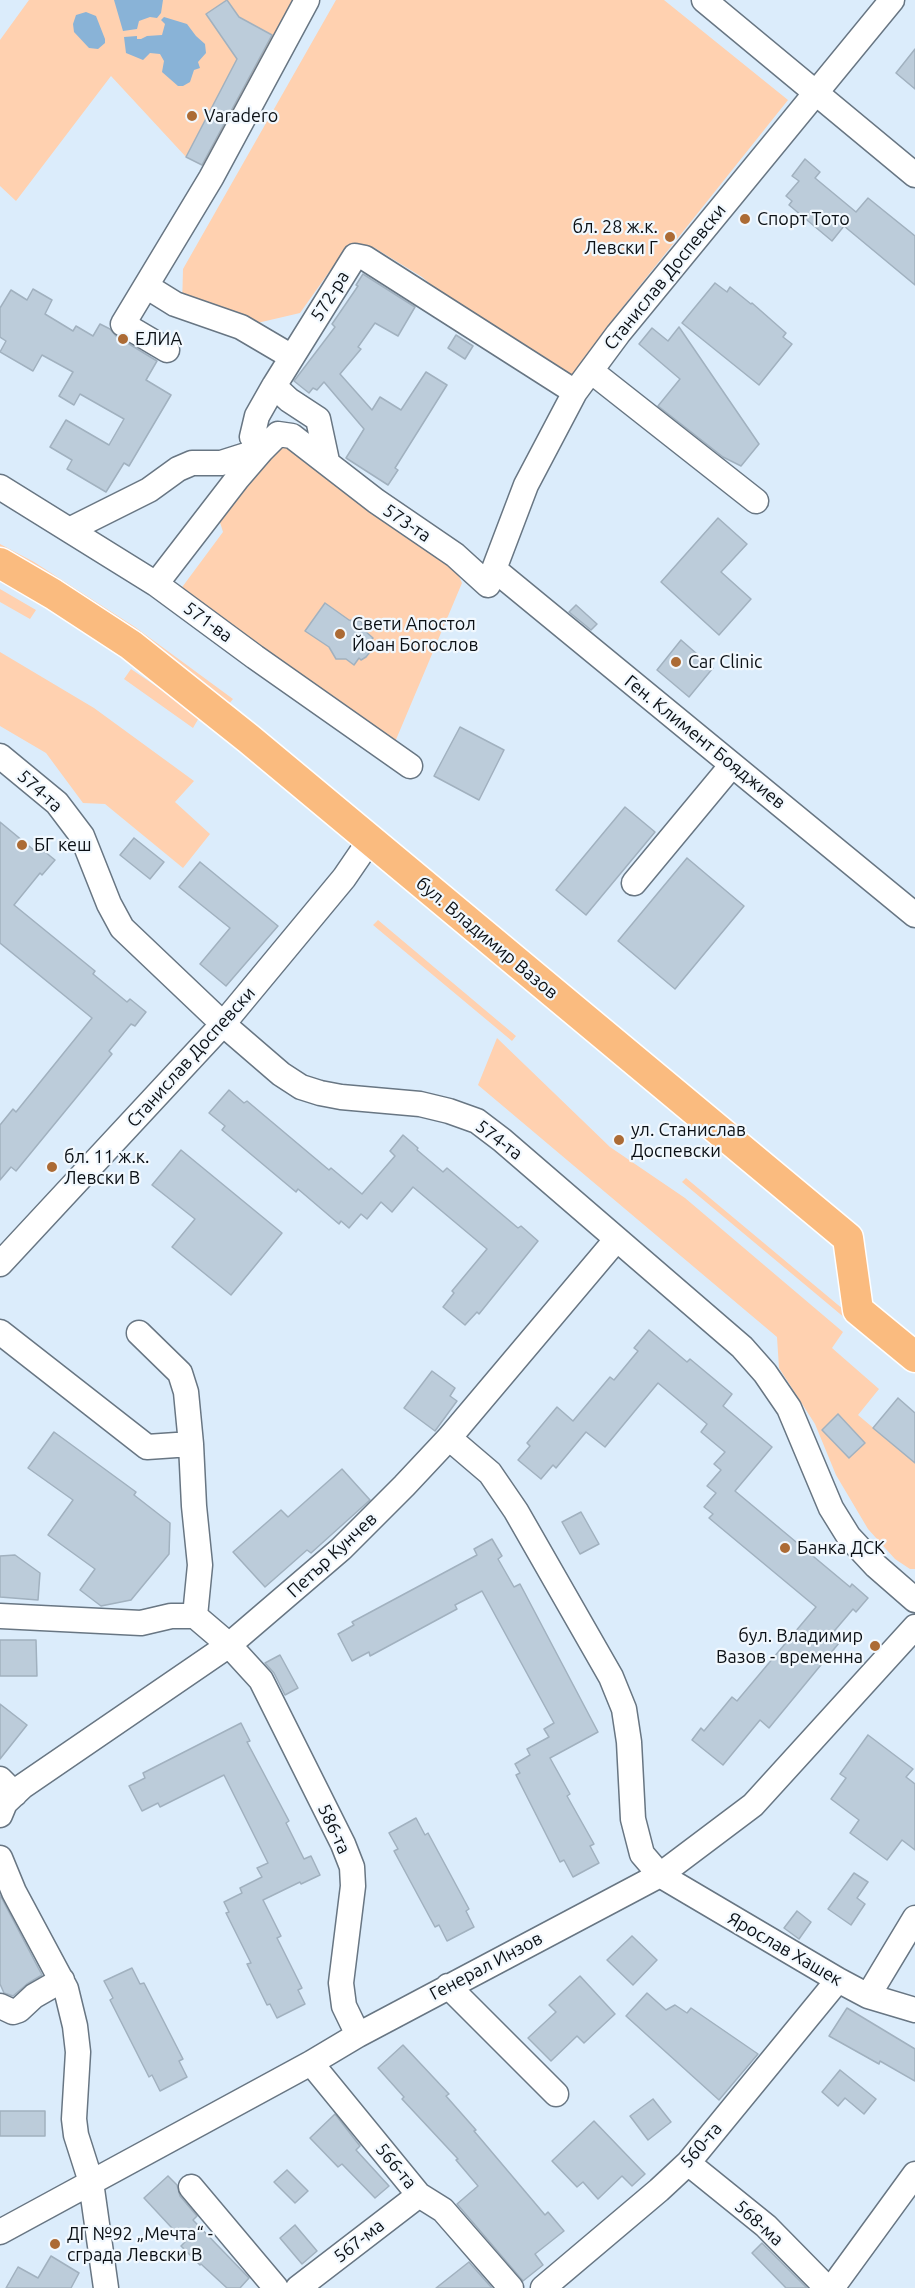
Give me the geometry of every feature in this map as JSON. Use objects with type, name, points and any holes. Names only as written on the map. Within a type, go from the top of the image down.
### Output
[{"type":"main road","name":"бул. Владимир Вазов","points":[[0,563],[53,594],[131,645],[249,739],[848,1238],[858,1311],[915,1357]]},
{"type":"street","points":[[167,350],[123,324],[211,178],[307,0]]},
{"type":"street","points":[[704,0],[915,176]]},
{"type":"street","name":"Станислав Доспевски","points":[[491,578],[526,485],[575,392],[625,326],[892,0]]},
{"type":"street","name":"572-ра","points":[[291,357],[355,256],[360,256],[575,392]]},
{"type":"street","points":[[146,286],[175,304],[241,327],[291,357],[257,416],[252,436],[262,450]]},
{"type":"street","points":[[591,371],[756,501]]},
{"type":"street","points":[[274,386],[318,419],[327,461]]},
{"type":"street","name":"573-та","points":[[262,450],[278,434],[292,436],[376,501],[491,578]]},
{"type":"street","points":[[69,530],[149,490],[178,469],[192,463],[221,463],[262,450]]},
{"type":"street","points":[[156,584],[262,450]]},
{"type":"street","name":"571-ва","points":[[0,487],[156,584],[410,766]]},
{"type":"street","name":"Ген. Климент Бояджиев","points":[[491,578],[732,765],[915,915]]},
{"type":"street","name":"574-та","points":[[0,756],[57,803],[82,836],[108,904],[122,928],[281,1074],[301,1087],[341,1097],[420,1104],[477,1121],[742,1347],[765,1373],[789,1408],[831,1508],[849,1537],[876,1566],[915,1600]]},
{"type":"street","points":[[634,883],[732,765]]},
{"type":"street","name":"Станислав Доспевски","points":[[0,1263],[224,1024],[344,878],[370,840]]},
{"type":"street","name":"Петър Кунчев","points":[[0,1815],[5,1803],[7,1786],[23,1786],[229,1645],[341,1549],[449,1438],[616,1240]]},
{"type":"street","points":[[0,1332],[147,1447],[191,1444]]},
{"type":"street","points":[[0,1616],[141,1623],[171,1616],[195,1616],[200,1565],[185,1382],[180,1373],[139,1333]]},
{"type":"street","points":[[449,1438],[490,1473],[516,1511],[611,1677],[624,1709],[630,1742],[633,1819],[642,1854],[660,1875]]},
{"type":"street","name":"586-та","points":[[195,1616],[229,1645],[261,1680],[339,1836],[352,1867],[353,1886],[341,1983],[344,2006],[358,2035]]},
{"type":"street","name":"Генерал Инзов","points":[[0,2232],[311,2063],[447,1986],[660,1875],[753,1805],[915,1627]]},
{"type":"street","points":[[0,1858],[14,1892],[62,1980],[75,2026],[78,2052],[74,2119],[76,2135],[91,2182],[106,2288]]},
{"type":"street","name":"Ярослав Хашек","points":[[660,1875],[868,1996],[915,2010]]},
{"type":"street","points":[[868,1996],[915,1918]]},
{"type":"street","points":[[0,2006],[13,2012],[19,2010],[34,1996],[62,1980]]},
{"type":"street","name":"560-та","points":[[543,2288],[688,2163],[838,1980]]},
{"type":"street","points":[[447,1986],[556,2094]]},
{"type":"street","name":"566-та","points":[[311,2063],[419,2195],[443,2210],[511,2288]]},
{"type":"street","name":"568-ма","points":[[688,2163],[766,2226],[830,2288]]},
{"type":"street","points":[[830,2288],[915,2174]]},
{"type":"street","points":[[191,2187],[276,2288]]},
{"type":"street","name":"567-ма","points":[[298,2288],[419,2195]]},
{"type":"shaded area","name":"Varadero","points":[[29,0],[295,0],[209,169],[186,157],[111,76],[16,201],[0,186],[0,40]]},
{"type":"shaded area","points":[[336,0],[664,0],[788,100],[606,328],[570,379],[475,322],[422,277],[373,247],[344,251],[300,313],[253,324],[182,307],[183,269]]},
{"type":"shaded area","points":[[281,447],[293,448],[456,570],[462,583],[395,742],[180,590],[223,532],[218,516]]},
{"type":"shaded area","points":[[0,544],[34,562],[135,627],[233,699],[228,705],[0,553]]},
{"type":"shaded area","points":[[0,589],[36,610],[30,619],[0,602]]},
{"type":"shaded area","points":[[0,652],[94,708],[194,781],[175,802],[210,834],[183,868],[105,804],[83,803],[46,753],[0,726]]},
{"type":"shaded area","points":[[131,669],[200,716],[193,728],[124,679]]},
{"type":"shaded area","points":[[378,920],[516,1036],[512,1041],[373,925]]},
{"type":"shaded area","points":[[497,1038],[610,1147],[685,1198],[843,1332],[832,1348],[879,1389],[858,1415],[915,1463],[915,1569],[910,1569],[895,1559],[868,1529],[836,1475],[815,1424],[779,1368],[777,1337],[478,1085]]},
{"type":"shaded area","points":[[686,1178],[892,1350],[888,1354],[682,1182]]},
{"type":"water","points":[[114,0],[163,0],[161,13],[157,18],[150,17],[139,21],[137,29],[123,31]]},
{"type":"water","points":[[86,12],[96,16],[105,39],[105,43],[98,49],[89,48],[74,32],[73,24],[76,15]]},
{"type":"water","points":[[164,17],[187,24],[205,44],[206,53],[198,62],[200,68],[194,70],[190,82],[183,86],[178,86],[162,72],[164,61],[160,54],[150,53],[143,60],[126,53],[124,37],[137,36],[137,39],[141,39],[147,36],[162,35],[165,24],[161,20]]},
{"type":"building","points":[[227,0],[239,17],[272,35],[202,165],[186,157],[237,59],[206,14]]},
{"type":"building","points":[[915,49],[915,89],[896,73]]},
{"type":"building","points":[[805,159],[820,172],[815,178],[856,212],[868,198],[915,236],[915,285],[844,226],[832,241],[789,205],[792,201],[786,196],[799,181],[792,176]]},
{"type":"building","points":[[363,274],[415,307],[398,336],[375,323],[358,347],[361,349],[340,374],[372,410],[380,397],[401,410],[426,372],[447,385],[395,468],[398,470],[388,485],[346,458],[364,429],[324,382],[317,390],[313,388],[309,393],[294,381],[335,327],[332,324],[358,286],[356,285]]},
{"type":"building","points":[[715,283],[727,292],[730,287],[752,303],[786,333],[783,337],[792,344],[759,385],[682,323]]},
{"type":"building","points":[[33,289],[52,300],[45,314],[73,331],[76,326],[93,336],[100,324],[157,361],[146,380],[171,395],[129,466],[124,463],[106,492],[67,469],[72,460],[50,447],[66,420],[109,445],[124,419],[80,394],[74,405],[59,396],[73,372],[42,355],[33,371],[0,352],[6,341],[0,337],[0,308],[11,290],[27,300]]},
{"type":"building","points":[[679,327],[759,444],[741,466],[723,457],[658,406],[680,379],[639,344],[652,328],[668,341]]},
{"type":"building","points":[[456,335],[473,346],[465,359],[448,348]]},
{"type":"building","points":[[718,518],[747,544],[721,572],[751,599],[719,635],[661,582]]},
{"type":"building","name":"Свети Апостол Йоан Богослов","points":[[325,603],[349,620],[361,621],[365,631],[373,638],[368,645],[370,652],[361,660],[359,658],[354,665],[346,659],[336,659],[329,647],[305,631]]},
{"type":"building","points":[[576,605],[597,624],[591,630],[569,612]]},
{"type":"building","points":[[681,640],[713,668],[689,697],[657,670]]},
{"type":"building","points":[[460,727],[504,750],[479,800],[434,776]]},
{"type":"building","points":[[625,807],[655,832],[586,915],[556,890]]},
{"type":"building","points":[[0,822],[35,851],[39,847],[55,860],[42,875],[40,873],[14,905],[95,971],[93,974],[127,1002],[130,999],[146,1012],[135,1026],[131,1024],[109,1051],[112,1054],[16,1171],[11,1167],[0,1180],[0,1125],[13,1109],[16,1112],[92,1018],[0,943]]},
{"type":"building","points":[[134,838],[164,862],[150,879],[120,855]]},
{"type":"building","points":[[687,858],[744,906],[675,989],[618,941]]},
{"type":"building","points":[[200,862],[278,926],[226,986],[200,964],[230,928],[179,887]]},
{"type":"building","points":[[229,1090],[244,1103],[247,1101],[329,1170],[331,1168],[362,1194],[395,1156],[390,1151],[403,1135],[443,1172],[447,1168],[518,1228],[521,1226],[538,1241],[479,1314],[477,1312],[465,1325],[443,1307],[454,1293],[452,1291],[487,1249],[413,1187],[392,1212],[381,1202],[367,1219],[361,1214],[349,1228],[341,1221],[339,1224],[298,1189],[296,1192],[222,1130],[225,1126],[209,1113]]},
{"type":"building","points":[[181,1150],[282,1233],[231,1295],[172,1247],[195,1219],[152,1185]]},
{"type":"building","points":[[649,1330],[687,1362],[690,1359],[732,1394],[723,1406],[772,1447],[735,1491],[850,1587],[852,1584],[868,1598],[856,1612],[853,1609],[830,1636],[839,1643],[769,1728],[760,1720],[723,1765],[692,1740],[701,1728],[704,1731],[732,1697],[737,1701],[816,1607],[709,1518],[713,1514],[704,1507],[716,1493],[707,1486],[721,1470],[714,1464],[725,1452],[701,1432],[707,1424],[658,1383],[605,1447],[586,1432],[556,1468],[553,1465],[541,1479],[518,1460],[530,1446],[527,1443],[557,1407],[573,1421],[610,1377],[614,1380],[638,1351],[634,1348]]},
{"type":"building","points":[[432,1371],[455,1388],[450,1396],[457,1401],[435,1431],[404,1408]]},
{"type":"building","points":[[898,1398],[915,1413],[915,1463],[873,1428]]},
{"type":"building","points":[[838,1414],[865,1443],[849,1458],[822,1430]]},
{"type":"building","points":[[54,1432],[136,1492],[134,1495],[170,1523],[169,1554],[131,1600],[101,1606],[80,1590],[95,1569],[48,1535],[73,1500],[28,1468]]},
{"type":"building","points":[[342,1469],[370,1500],[311,1553],[307,1550],[265,1587],[233,1552],[281,1510],[288,1517]]},
{"type":"building","points":[[581,1512],[599,1544],[580,1554],[562,1522]]},
{"type":"building","points":[[492,1539],[502,1556],[498,1559],[514,1587],[520,1584],[598,1732],[550,1758],[570,1794],[567,1796],[594,1844],[590,1846],[599,1863],[573,1877],[564,1860],[560,1862],[516,1775],[520,1773],[515,1764],[530,1755],[527,1749],[549,1737],[544,1729],[554,1723],[482,1591],[455,1605],[457,1609],[370,1656],[369,1652],[352,1661],[338,1634],[354,1625],[352,1622],[477,1555],[474,1549]]},
{"type":"building","points":[[15,1555],[40,1573],[38,1600],[0,1597],[0,1556]]},
{"type":"building","points":[[0,1640],[36,1640],[37,1676],[0,1676]]},
{"type":"building","points":[[280,1655],[298,1688],[285,1695],[274,1673],[265,1663]]},
{"type":"building","points":[[0,1704],[27,1725],[0,1759]]},
{"type":"building","points":[[241,1723],[250,1741],[247,1742],[289,1821],[286,1823],[304,1859],[311,1856],[320,1875],[263,1900],[281,1936],[277,1938],[302,1988],[298,1990],[305,2004],[277,2018],[270,2004],[267,2005],[247,1964],[251,1963],[226,1913],[229,1912],[224,1902],[242,1893],[240,1888],[262,1877],[257,1868],[268,1863],[224,1775],[160,1807],[158,1803],[142,1811],[129,1786],[145,1778],[143,1773]]},
{"type":"building","points":[[868,1735],[913,1769],[906,1777],[915,1784],[915,1850],[902,1840],[887,1860],[850,1833],[859,1820],[831,1799],[846,1778],[840,1774]]},
{"type":"building","points":[[416,1818],[425,1835],[428,1833],[469,1909],[466,1911],[474,1927],[447,1941],[439,1925],[435,1927],[394,1851],[398,1849],[389,1833]]},
{"type":"building","points":[[854,1873],[868,1882],[857,1898],[865,1904],[851,1925],[828,1909]]},
{"type":"building","points":[[0,1895],[42,1975],[13,1996],[4,1993],[0,1984]]},
{"type":"building","points":[[797,1911],[811,1922],[799,1939],[784,1928]]},
{"type":"building","points":[[632,1936],[657,1960],[633,1985],[607,1960]]},
{"type":"building","points":[[132,1968],[140,1984],[144,1983],[183,2059],[179,2061],[187,2077],[160,2091],[152,2075],[149,2077],[110,2000],[113,1998],[104,1981]]},
{"type":"building","points":[[580,1976],[615,2014],[584,2043],[577,2036],[551,2061],[528,2038],[556,2012],[549,2005]]},
{"type":"building","points":[[647,1993],[666,2010],[675,2005],[687,2013],[691,2008],[758,2054],[719,2100],[626,2016]]},
{"type":"building","points":[[847,2008],[915,2049],[915,2081],[829,2036]]},
{"type":"building","points":[[403,2045],[449,2094],[446,2096],[545,2215],[548,2212],[564,2231],[535,2254],[543,2265],[523,2281],[457,2204],[478,2186],[456,2160],[458,2159],[402,2099],[404,2097],[378,2068]]},
{"type":"building","points":[[840,2070],[876,2099],[864,2114],[845,2098],[838,2106],[822,2092]]},
{"type":"building","points":[[653,2099],[671,2122],[648,2140],[630,2116]]},
{"type":"building","points":[[0,2111],[45,2111],[45,2136],[0,2136]]},
{"type":"building","points":[[335,2114],[360,2146],[356,2150],[389,2186],[375,2198],[342,2164],[338,2167],[310,2138]]},
{"type":"building","points":[[594,2121],[645,2174],[632,2186],[622,2176],[598,2199],[583,2182],[577,2187],[552,2161]]},
{"type":"building","points":[[287,2170],[308,2191],[295,2203],[274,2182]]},
{"type":"building","points":[[168,2176],[177,2185],[180,2196],[197,2216],[193,2220],[249,2278],[240,2288],[227,2288],[200,2265],[181,2246],[185,2242],[144,2198]]},
{"type":"building","points":[[295,2225],[317,2251],[302,2264],[280,2238]]},
{"type":"building","points":[[762,2243],[807,2288],[786,2288],[752,2253]]},
{"type":"building","points":[[51,2256],[79,2273],[71,2288],[6,2288],[18,2267],[38,2278]]},
{"type":"building","points":[[469,2262],[492,2288],[436,2288]]},
{"type":"place","name":"Varadero","points":[[192,116]]},
{"type":"place","name":"Спорт Тото","points":[[745,219]]},
{"type":"place","name":"бл. 28 ж.к. Левски Г","points":[[670,237]]},
{"type":"place","name":"ЕЛИА","points":[[123,339]]},
{"type":"place","name":"Свети Апостол Йоан Богослов","points":[[340,634]]},
{"type":"place","name":"Car Clinic","points":[[676,662]]},
{"type":"place","name":"БГ кеш","points":[[22,845]]},
{"type":"place","name":"ул. Станислав Доспевски","points":[[619,1140]]},
{"type":"place","name":"бл. 11 ж.к. Левски В","points":[[52,1167]]},
{"type":"place","name":"Банка ДСК","points":[[785,1548]]},
{"type":"place","name":"бул. Владимир Вазов - временна","points":[[875,1646]]},
{"type":"place","name":"ДГ №92 „Мечта“ - сграда Левски В","points":[[55,2244]]}]
